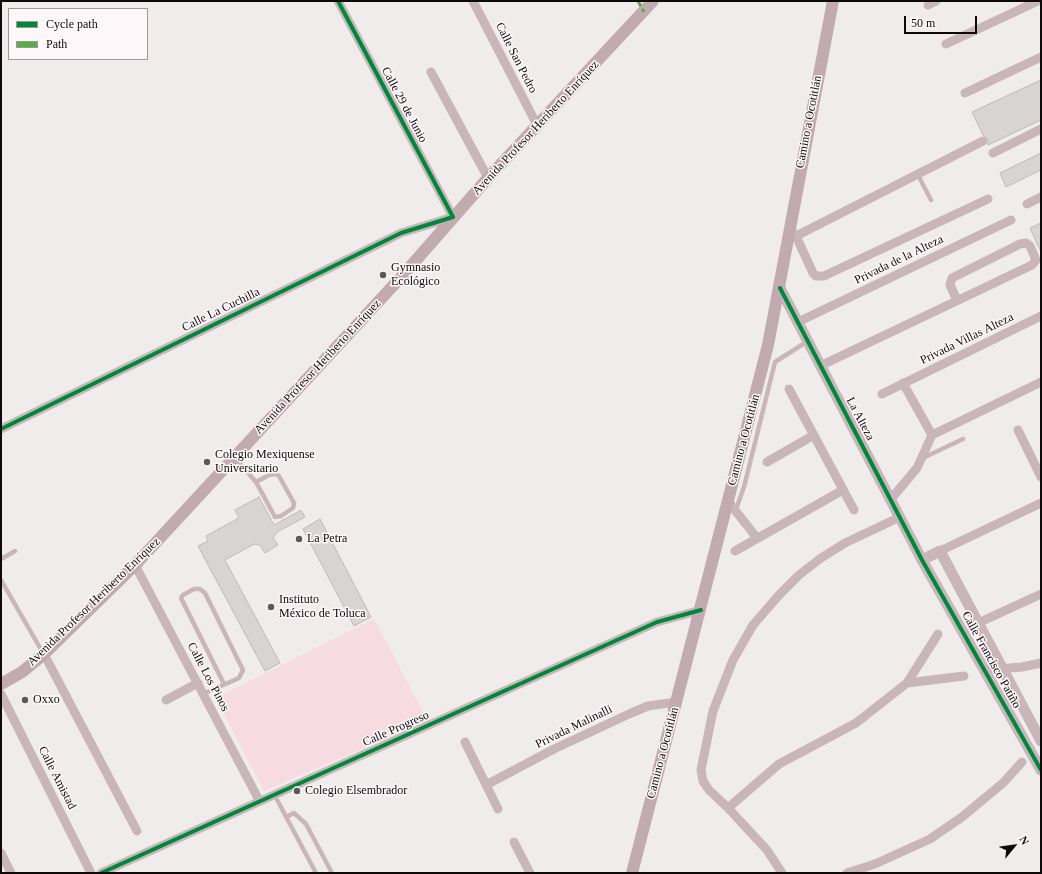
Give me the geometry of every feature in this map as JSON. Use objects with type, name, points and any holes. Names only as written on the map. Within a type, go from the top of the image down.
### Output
[{"type":"main road","name":"Avenida Profesor Heriberto Enríquez","points":[[1,684],[22,672],[44,654],[135,564],[235,458],[403,274],[488,178],[654,1]]},
{"type":"main road","name":"Camino a Ocotitlán","points":[[632,873],[701,610],[727,500],[762,372],[792,236],[833,1]]},
{"type":"street","name":"Calle 29 de Junio","points":[[338,1],[453,217]]},
{"type":"street","name":"Calle San Pedro","points":[[473,1],[537,125]]},
{"type":"street","points":[[946,44],[1038,1]]},
{"type":"street","points":[[966,93],[1041,57]]},
{"type":"street","points":[[431,72],[488,178]]},
{"type":"street","points":[[993,153],[1041,129]]},
{"type":"street","points":[[983,141],[918,176],[792,236],[813,273],[816,276],[824,276],[988,199]]},
{"type":"street","points":[[1027,204],[1041,197]]},
{"type":"street","name":"Calle La Cuchilla","points":[[1,429],[401,233],[453,217]]},
{"type":"street","name":"Privada de la Alteza","points":[[798,322],[1011,220]]},
{"type":"street","points":[[820,366],[1032,265],[1036,259],[1030,246],[1026,243],[1020,244],[952,278],[950,285],[957,300]]},
{"type":"street","name":"La Alteza","points":[[780,288],[922,560]]},
{"type":"street","name":"Privada Villas Alteza","points":[[882,394],[1041,316]]},
{"type":"street","points":[[891,499],[911,476],[922,458],[932,435],[1041,382]]},
{"type":"street","points":[[903,383],[932,435]]},
{"type":"street","points":[[789,388],[854,510]]},
{"type":"street","points":[[1018,430],[1041,478]]},
{"type":"street","points":[[767,462],[814,435]]},
{"type":"street","points":[[735,551],[843,490]]},
{"type":"street","points":[[727,500],[757,538]]},
{"type":"street","points":[[922,560],[1041,503]]},
{"type":"street","points":[[782,873],[771,855],[728,808],[709,790],[703,781],[701,770],[713,711],[733,660],[753,625],[780,594],[799,575],[821,558],[845,543],[900,517]]},
{"type":"street","name":"Calle Francisco Patiño","points":[[940,551],[1041,742]]},
{"type":"street","name":"Calle Francisco Patiño","points":[[922,560],[1041,770]]},
{"type":"street","name":"Calle Los Pinos","points":[[135,564],[259,800]]},
{"type":"street","points":[[978,623],[1041,594]]},
{"type":"street","name":"Calle Progreso","points":[[101,873],[259,800],[658,622],[701,610]]},
{"type":"street","points":[[728,808],[779,764],[856,723],[907,683],[938,634]]},
{"type":"street","points":[[44,654],[137,831]]},
{"type":"street","points":[[985,670],[1022,667],[1041,663]]},
{"type":"street","points":[[907,683],[964,676]]},
{"type":"street","points":[[166,700],[198,683]]},
{"type":"street","name":"Calle Amistad","points":[[1,694],[91,873]]},
{"type":"street","name":"Privada Malinalli","points":[[486,785],[629,714],[648,706],[676,702]]},
{"type":"street","points":[[465,742],[498,809]]},
{"type":"street","points":[[1031,754],[1041,742]]},
{"type":"street","points":[[847,873],[875,864],[930,838],[962,817],[1002,783],[1022,762]]},
{"type":"street","points":[[514,842],[530,873]]},
{"type":"street","points":[[1,853],[11,873]]},
{"type":"lane","points":[[918,176],[931,200]]},
{"type":"lane","points":[[735,512],[744,487],[775,362],[808,341]]},
{"type":"lane","points":[[922,458],[963,439]]},
{"type":"lane","points":[[235,458],[256,482],[276,517],[293,508],[294,503],[279,476],[273,474],[256,482]]},
{"type":"lane","points":[[1,559],[15,551]]},
{"type":"lane","points":[[1,580],[44,654]]},
{"type":"lane","points":[[203,694],[224,684],[242,675],[242,666],[205,593],[200,589],[194,589],[181,598],[224,684]]},
{"type":"lane","points":[[274,794],[316,873]]},
{"type":"lane","points":[[286,816],[294,813],[306,824],[332,873]]},
{"type":"shaded area","points":[[374,619],[428,721],[264,791],[216,698]]},
{"type":"building","points":[[1041,80],[1041,120],[988,145],[988,139],[983,135],[972,112]]},
{"type":"building","points":[[1041,153],[1041,170],[1006,187],[1000,173]]},
{"type":"building","points":[[1041,223],[1041,252],[1030,228]]},
{"type":"building","points":[[259,497],[274,525],[301,510],[305,517],[277,532],[273,538],[278,545],[265,553],[260,545],[254,544],[225,560],[280,663],[265,671],[198,546],[208,541],[206,536],[239,518],[235,510]]},
{"type":"building","points":[[320,519],[371,617],[354,626],[303,529]]},
{"type":"marked path","points":[[638,1],[644,12]]},
{"type":"cycle path","points":[[1,429],[401,233],[453,217],[338,1]]},
{"type":"cycle path","points":[[780,288],[922,560],[1041,770]]},
{"type":"cycle path","points":[[101,873],[657,622],[701,610]]},
{"type":"place","name":"Gymnasio Ecológico","points":[[383,275]]},
{"type":"place","name":"Colegio Mexiquense Universitario","points":[[207,462]]},
{"type":"place","name":"La Petra","points":[[299,539]]},
{"type":"place","name":"Instituto México de Toluca","points":[[271,607]]},
{"type":"place","name":"Oxxo","points":[[25,700]]},
{"type":"place","name":"Colegio Elsembrador","points":[[297,791]]}]
